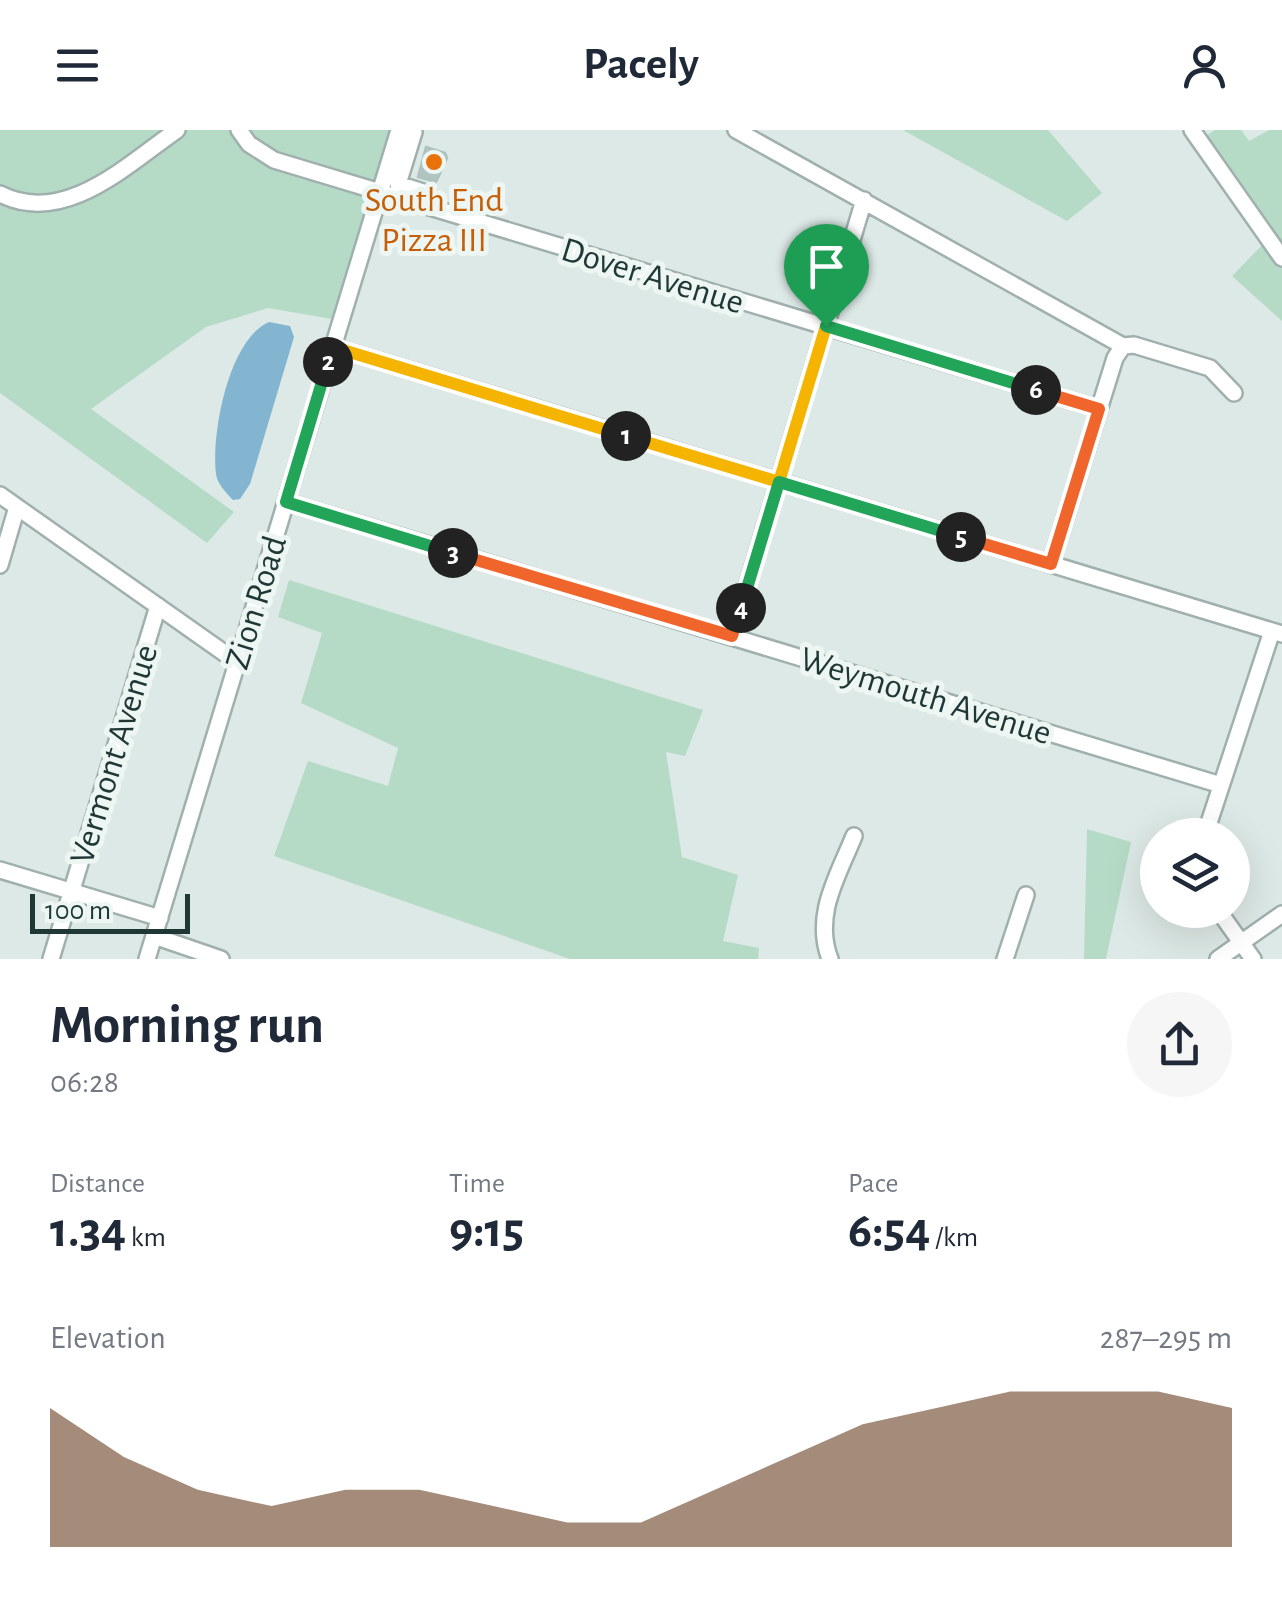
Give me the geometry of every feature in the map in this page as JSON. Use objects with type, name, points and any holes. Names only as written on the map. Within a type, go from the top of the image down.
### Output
[{"type":"street","points":[[0,194],[10,199],[64,201],[93,188],[177,130]]},
{"type":"street","name":"Dover Avenue","points":[[239,130],[249,144],[274,160],[1099,409]]},
{"type":"street","name":"Zion Road","points":[[147,959],[380,193],[392,177],[399,130]]},
{"type":"street","points":[[408,130],[414,132],[392,177],[398,184],[429,194],[425,206]]},
{"type":"street","points":[[736,130],[1123,346],[1134,345],[1210,368],[1234,392]]},
{"type":"street","points":[[1192,130],[1282,258]]},
{"type":"street","points":[[732,636],[864,200]]},
{"type":"street","points":[[1051,564],[1099,409],[1123,346]]},
{"type":"street","points":[[333,347],[1277,632],[1210,818]]},
{"type":"street","points":[[0,495],[237,662]]},
{"type":"street","name":"Weymouth Avenue","points":[[286,502],[1221,785]]},
{"type":"street","points":[[0,564],[17,508]]},
{"type":"street","name":"Vermont Avenue","points":[[50,959],[158,606]]},
{"type":"street","points":[[830,959],[823,934],[824,910],[854,836]]},
{"type":"street","points":[[0,870],[160,918]]},
{"type":"street","points":[[1005,959],[1026,895]]},
{"type":"street","points":[[1218,959],[1282,914]]},
{"type":"street","points":[[1231,928],[1252,959]]},
{"type":"street","points":[[154,936],[221,959]]},
{"type":"green space","points":[[0,130],[389,130],[332,319],[268,308],[206,327],[91,409],[234,512],[207,543],[0,393]]},
{"type":"green space","points":[[903,130],[1048,130],[1102,193],[1067,221]]},
{"type":"green space","points":[[1215,130],[1241,130],[1249,141],[1269,130],[1282,130],[1282,321],[1232,276],[1269,238],[1200,140]]},
{"type":"green space","points":[[289,580],[703,710],[685,756],[666,752],[682,857],[738,875],[723,941],[759,948],[758,959],[570,959],[274,856],[308,761],[388,786],[398,748],[301,703],[322,633],[278,617]]},
{"type":"green space","points":[[1087,829],[1131,842],[1106,959],[1084,959]]},
{"type":"water","points":[[269,322],[290,326],[294,337],[250,484],[240,499],[233,500],[216,474],[220,412],[243,347]]},
{"type":"building","name":"South End Pizza III","points":[[426,147],[445,153],[447,158],[436,182],[418,177]]},
{"type":"place","name":"South End Pizza III","points":[[434,162]]},
{"type":"route","points":[[826,326],[779,482],[333,347],[286,502],[732,636],[779,482],[1051,564],[1099,409],[826,326]]}]
